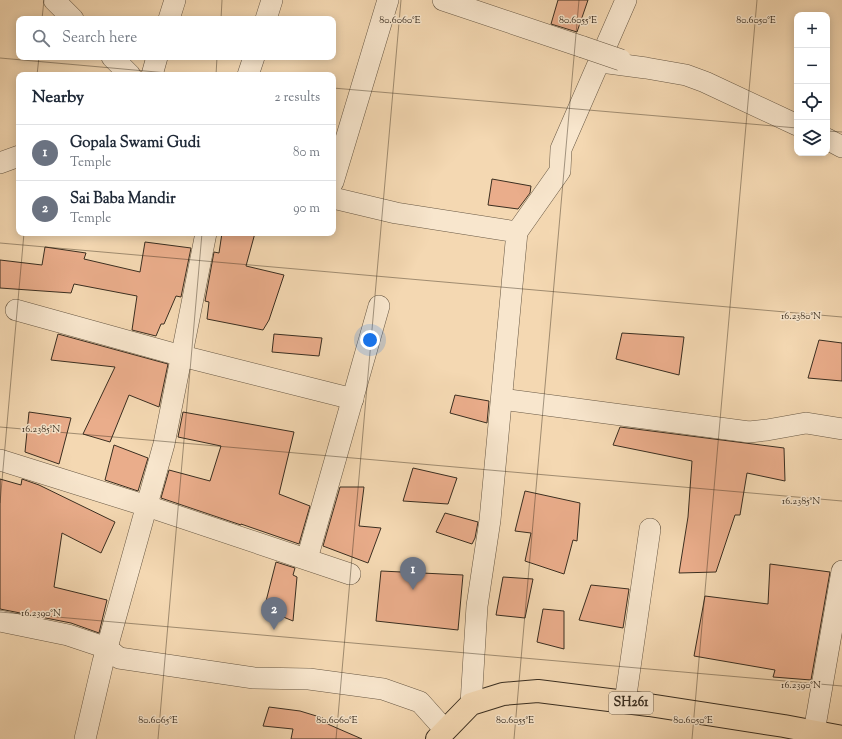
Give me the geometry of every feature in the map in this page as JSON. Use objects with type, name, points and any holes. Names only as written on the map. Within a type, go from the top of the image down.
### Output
[{"type":"main road","name":"SH261","points":[[441,734],[471,704],[503,694],[538,692],[625,702],[841,737]]},
{"type":"street","points":[[54,0],[70,16]]},
{"type":"street","points":[[170,16],[175,0]]},
{"type":"street","points":[[267,16],[272,0]]},
{"type":"street","points":[[336,172],[388,0]]},
{"type":"street","points":[[443,0],[646,68]]},
{"type":"street","points":[[471,704],[477,606],[490,520],[517,232],[560,171],[561,149],[626,0]]},
{"type":"street","points":[[115,60],[127,72]]},
{"type":"street","points":[[153,72],[156,60]]},
{"type":"street","points":[[249,72],[253,60]]},
{"type":"street","points":[[599,62],[686,75],[705,82],[794,124]]},
{"type":"street","points":[[830,141],[842,147]]},
{"type":"street","points":[[0,162],[16,157]]},
{"type":"street","points":[[336,199],[396,213],[517,232]]},
{"type":"street","points":[[85,739],[107,648],[164,444],[205,236]]},
{"type":"street","points":[[307,559],[379,306]]},
{"type":"street","points":[[16,310],[182,356],[353,399]]},
{"type":"street","points":[[502,399],[748,432],[806,423],[842,429]]},
{"type":"street","points":[[0,460],[147,506],[350,574]]},
{"type":"street","points":[[625,702],[650,529]]},
{"type":"street","points":[[814,732],[842,571]]},
{"type":"street","points":[[0,620],[68,635],[107,648],[119,658],[254,678],[309,678],[383,689],[420,702],[441,734]]},
{"type":"building","points":[[558,0],[588,0],[577,32],[551,24]]},
{"type":"building","points":[[492,179],[531,186],[530,193],[518,209],[488,205]]},
{"type":"building","points":[[222,236],[254,236],[246,266],[284,275],[269,320],[263,330],[207,319],[209,302],[205,301],[214,252],[219,253]]},
{"type":"building","points":[[145,242],[191,248],[181,297],[176,296],[164,324],[161,324],[156,336],[132,330],[137,296],[74,284],[71,293],[0,288],[0,260],[42,265],[45,247],[86,253],[84,259],[140,272]]},
{"type":"building","points":[[622,333],[684,337],[679,375],[616,359]]},
{"type":"building","points":[[58,334],[168,364],[159,407],[129,395],[110,442],[83,434],[115,367],[51,360]]},
{"type":"building","points":[[274,334],[322,338],[319,356],[272,352]]},
{"type":"building","points":[[819,340],[842,343],[842,381],[808,378]]},
{"type":"building","points":[[455,395],[489,401],[487,423],[450,413]]},
{"type":"building","points":[[29,412],[71,418],[59,464],[25,452]]},
{"type":"building","points":[[183,412],[294,432],[279,494],[310,506],[299,544],[161,498],[169,470],[210,481],[221,446],[178,437]]},
{"type":"building","points":[[620,427],[784,448],[785,481],[747,473],[740,515],[735,515],[716,572],[679,573],[688,517],[692,461],[613,445]]},
{"type":"building","points":[[114,445],[148,458],[138,491],[105,480]]},
{"type":"building","points":[[413,468],[457,478],[448,504],[403,501]]},
{"type":"building","points":[[0,479],[21,485],[22,479],[39,485],[115,522],[101,553],[62,533],[54,587],[107,600],[99,633],[71,623],[0,609]]},
{"type":"building","points":[[340,487],[364,487],[359,526],[381,528],[368,563],[323,546]]},
{"type":"building","points":[[525,491],[580,503],[577,541],[573,540],[564,574],[525,561],[531,533],[515,531]]},
{"type":"building","points":[[445,513],[478,522],[475,538],[472,544],[436,532]]},
{"type":"building","points":[[276,562],[295,568],[293,575],[297,577],[293,621],[264,609]]},
{"type":"building","points":[[770,564],[830,572],[811,680],[773,677],[775,670],[694,656],[705,596],[768,604]]},
{"type":"building","points":[[381,571],[463,575],[458,630],[376,621]]},
{"type":"building","points":[[503,577],[533,579],[525,618],[496,615]]},
{"type":"building","points":[[591,585],[629,589],[623,628],[579,620]]},
{"type":"building","points":[[543,609],[564,611],[564,649],[537,642]]},
{"type":"building","points":[[269,707],[300,711],[323,718],[323,722],[362,739],[291,739],[293,729],[263,726]]},
{"type":"place","name":"Gopala Swami Gudi","points":[[413,590]]},
{"type":"place","name":"Sai Baba Mandir","points":[[274,630]]}]
